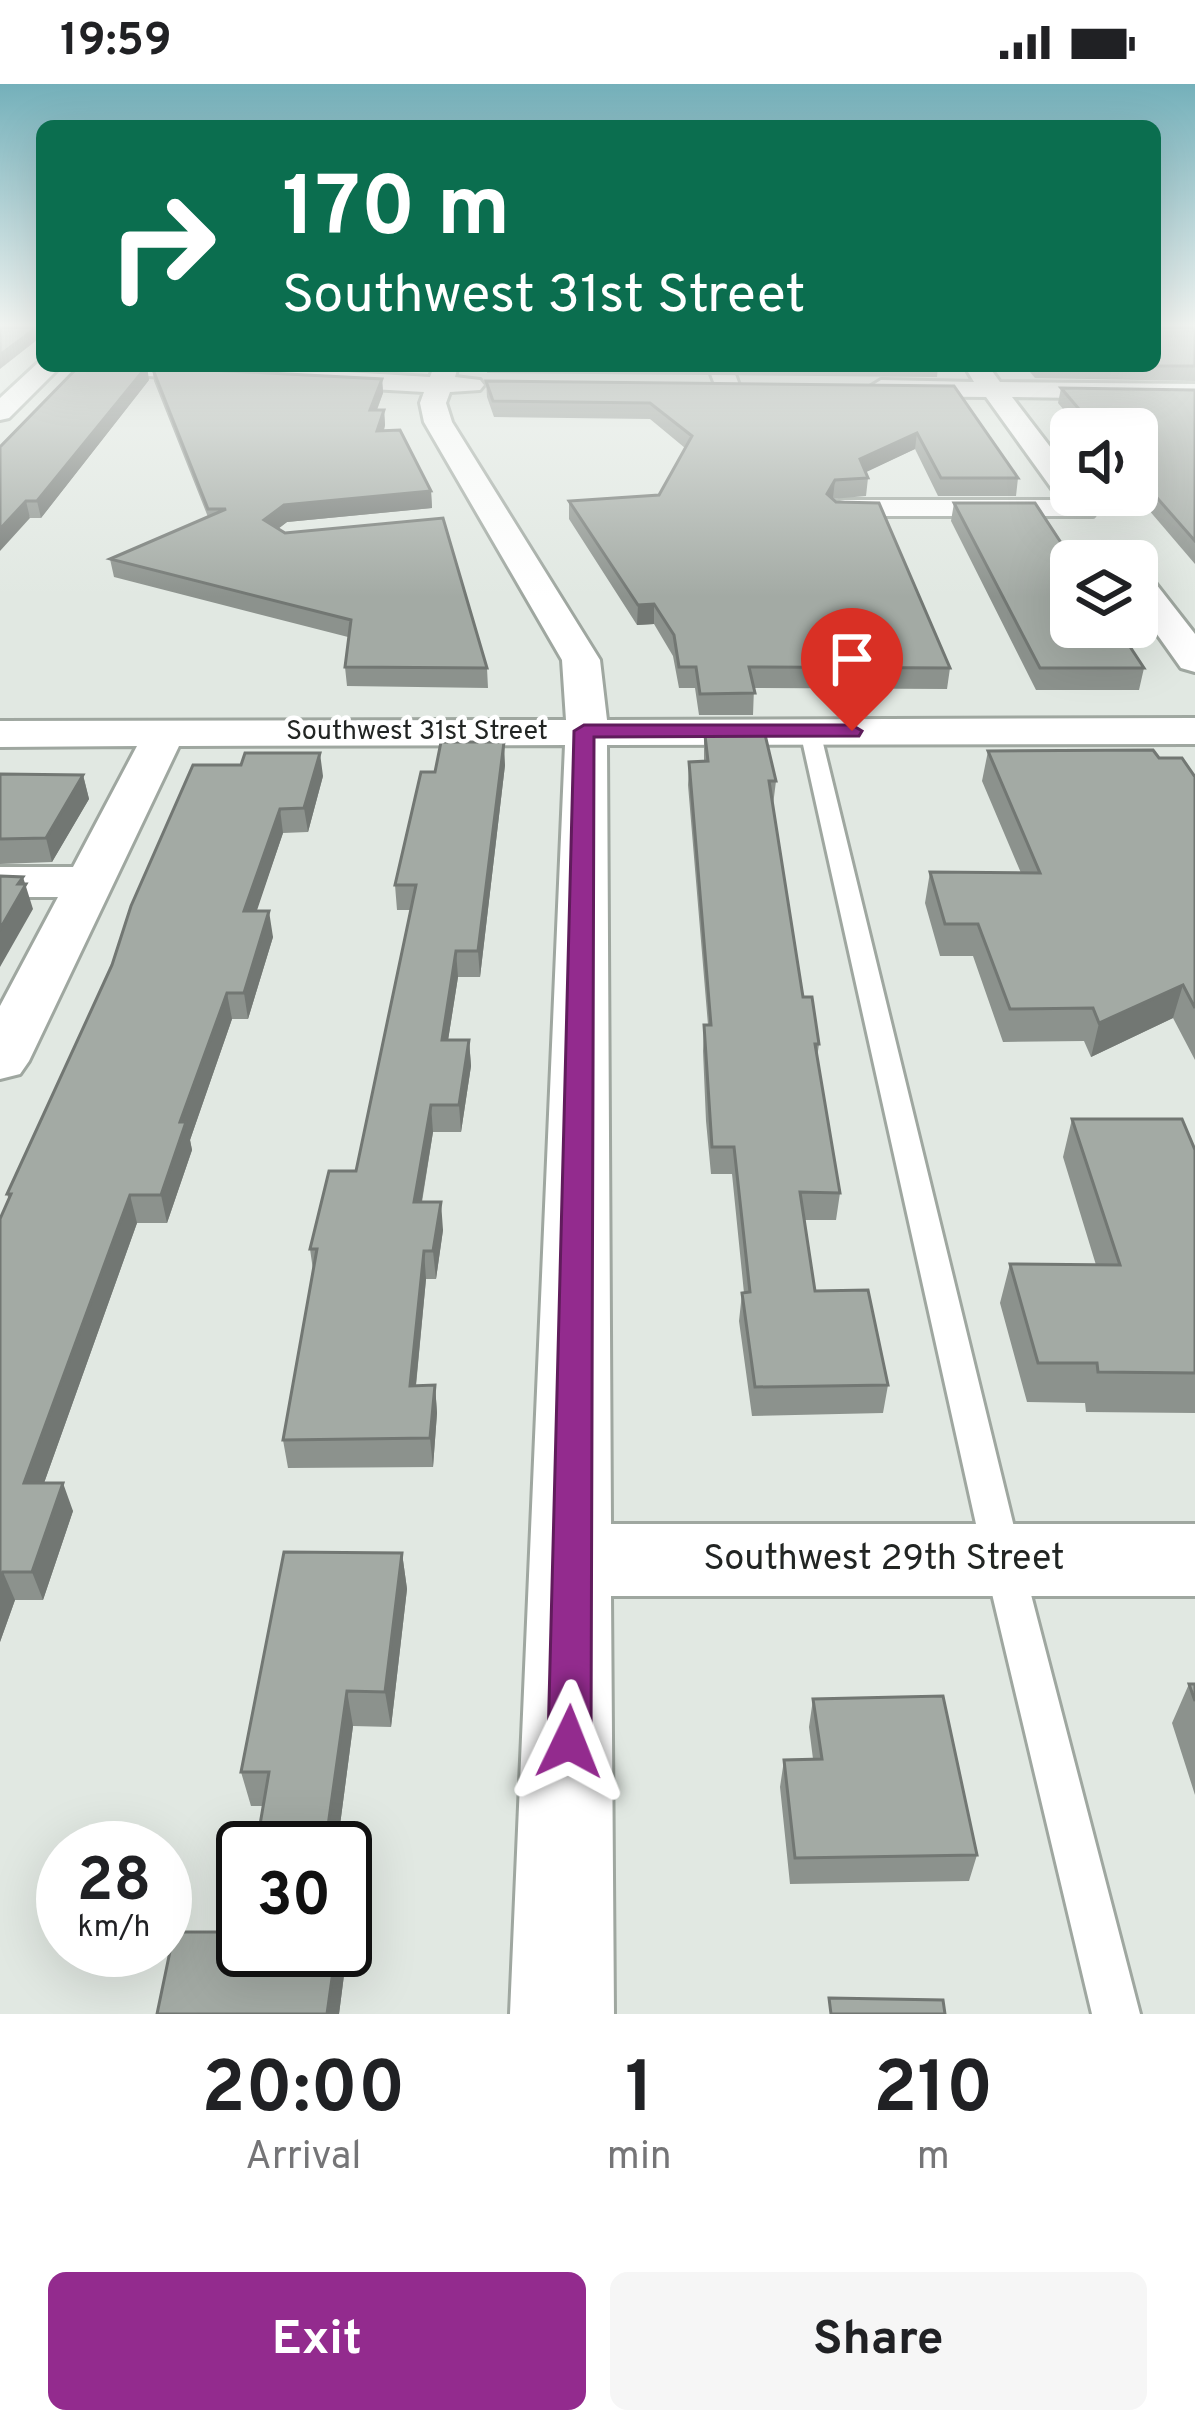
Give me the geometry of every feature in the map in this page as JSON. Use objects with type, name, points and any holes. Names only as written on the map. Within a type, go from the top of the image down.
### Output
[{"type":"street","points":[[437,417],[472,518],[581,660],[586,694],[574,1560],[562,2014]]},
{"type":"street","points":[[1014,417],[1050,466]]},
{"type":"street","points":[[845,508],[1050,506]]},
{"type":"street","points":[[1158,610],[1195,660]]},
{"type":"street","name":"Southwest 31st Street","points":[[0,734],[1195,731]]},
{"type":"street","points":[[0,1061],[164,734]]},
{"type":"street","points":[[0,882],[89,882]]},
{"type":"street","name":"Southwest 29th Street","points":[[574,1560],[1195,1560]]},
{"type":"lane","points":[[810,731],[1004,1560],[1116,2014]]},
{"type":"building","points":[[29,417],[105,417],[37,501],[26,501],[0,529],[0,447]]},
{"type":"building","points":[[172,417],[382,417],[377,431],[400,430],[431,491],[284,505],[264,520],[285,533],[443,518],[487,668],[345,667],[351,620],[110,559],[226,509],[208,509]]},
{"type":"building","points":[[668,417],[976,417],[1018,478],[941,478],[917,433],[860,459],[868,478],[835,480],[827,494],[836,502],[879,503],[950,668],[749,667],[755,693],[700,694],[696,667],[679,667],[674,635],[654,604],[638,605],[569,501],[659,495],[692,436]]},
{"type":"building","points":[[1158,417],[1195,417],[1195,541],[1158,499]]},
{"type":"building","points":[[954,503],[1035,503],[1059,540],[1050,540],[1050,648],[1131,648],[1144,668],[1040,668]]},
{"type":"building","points":[[763,726],[776,781],[769,781],[803,997],[812,997],[819,1044],[815,1044],[840,1193],[800,1192],[815,1291],[868,1290],[888,1385],[755,1387],[742,1293],[750,1292],[734,1147],[712,1147],[704,1025],[711,1025],[689,762],[708,761],[704,727]]},
{"type":"building","points":[[441,742],[504,742],[478,951],[456,951],[442,1040],[469,1040],[459,1105],[431,1105],[414,1202],[441,1202],[433,1251],[424,1251],[410,1386],[435,1385],[430,1438],[283,1440],[317,1249],[310,1249],[329,1171],[356,1171],[416,885],[395,885],[421,772],[435,772]]},
{"type":"building","points":[[1153,750],[1159,758],[1182,758],[1195,777],[1195,1008],[1183,985],[1099,1023],[1093,1008],[1010,1009],[978,924],[945,924],[930,872],[1040,873],[988,751]]},
{"type":"building","points":[[245,753],[320,753],[304,808],[280,809],[244,911],[269,911],[244,993],[227,993],[180,1122],[186,1122],[161,1195],[130,1195],[24,1483],[63,1483],[32,1572],[3,1572],[0,1581],[0,1219],[11,1194],[7,1194],[112,965],[131,906],[193,765],[241,765]]},
{"type":"building","points":[[0,774],[83,775],[46,838],[0,839]]},
{"type":"building","points":[[0,876],[23,877],[18,884],[26,884],[0,929]]},
{"type":"building","points":[[1072,1119],[1182,1119],[1195,1150],[1195,1373],[1098,1372],[1097,1363],[1038,1363],[1010,1264],[1120,1265]]},
{"type":"building","points":[[284,1552],[402,1553],[385,1692],[347,1691],[329,1821],[261,1821],[269,1772],[241,1772]]},
{"type":"building","points":[[943,1696],[977,1855],[795,1858],[784,1760],[822,1759],[813,1699]]},
{"type":"building","points":[[192,1932],[216,1932],[216,1977],[332,1977],[327,2014],[157,2014],[165,1977],[192,1977]]},
{"type":"building","points":[[829,1998],[943,2000],[945,2014],[831,2014]]},
{"type":"route","points":[[569,1742],[584,731],[852,731]]}]
